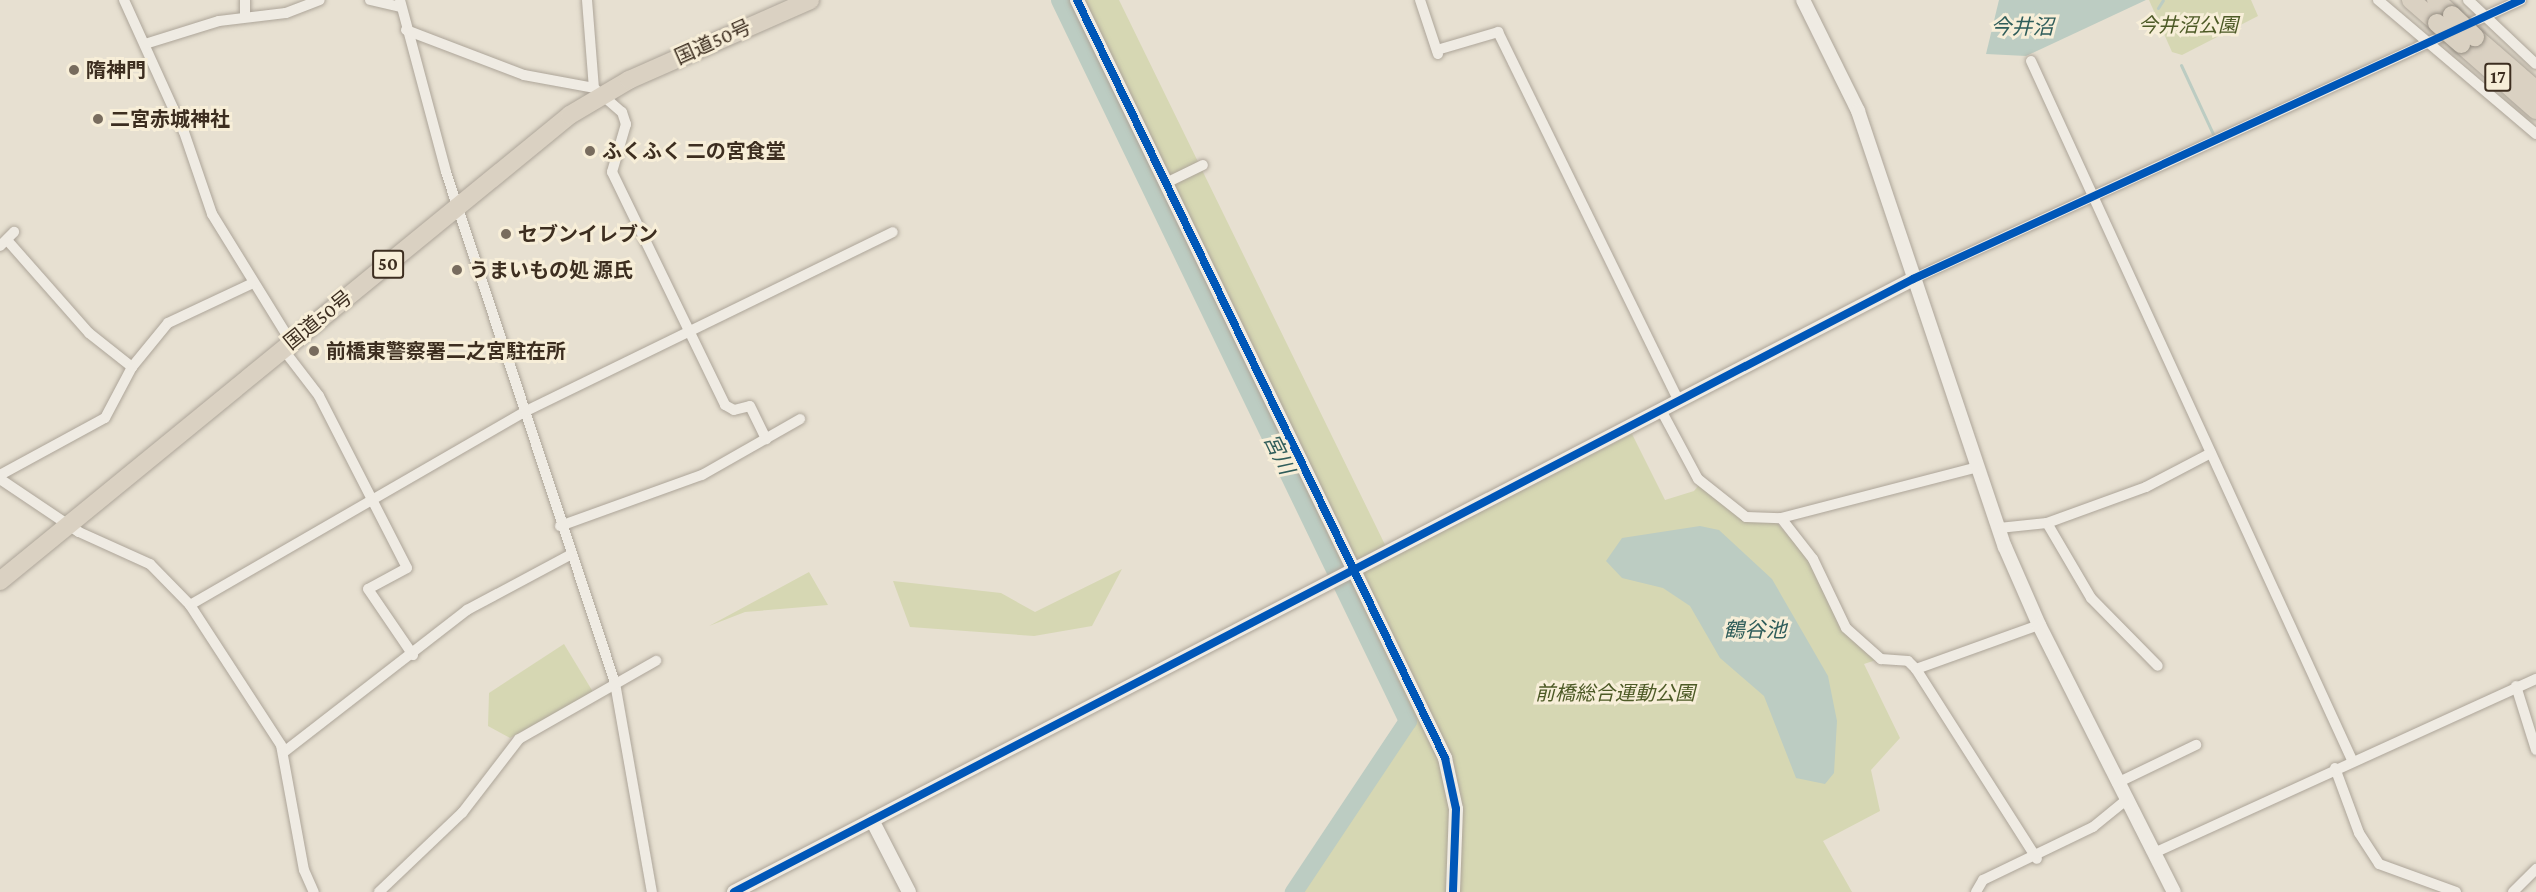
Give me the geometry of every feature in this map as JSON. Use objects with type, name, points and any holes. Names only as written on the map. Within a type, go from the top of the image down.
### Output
[{"type":"highway","name":"国道50号","points":[[0,581],[70,526],[598,91],[810,0]]},
{"type":"highway","name":"17","points":[[2411,0],[2444,19],[2468,40],[2536,90]]},
{"type":"highway","name":"17","points":[[2436,0],[2444,19]]},
{"type":"highway","name":"17","points":[[2468,40],[2536,111]]},
{"type":"street","points":[[124,0],[145,44],[212,214],[251,284],[319,396],[374,496],[407,568],[368,589],[413,655]]},
{"type":"street","points":[[245,0],[245,17]]},
{"type":"street","points":[[145,44],[245,17],[286,13],[321,0]]},
{"type":"street","points":[[370,0],[400,4],[406,30],[560,526],[615,683],[652,892]]},
{"type":"street","points":[[587,0],[598,91]]},
{"type":"street","points":[[1077,0],[1170,181]]},
{"type":"street","points":[[1086,0],[1449,771],[1456,809],[1453,892]]},
{"type":"street","points":[[1420,0],[1438,52],[1498,32],[1679,401]]},
{"type":"street","points":[[1803,0],[1858,111],[1999,528],[2039,625],[2174,892]]},
{"type":"street","points":[[2378,0],[2536,134]]},
{"type":"street","points":[[2468,0],[2536,64]]},
{"type":"street","points":[[734,892],[1913,279],[2521,0]]},
{"type":"street","points":[[406,30],[524,75],[598,91],[626,118],[612,172],[727,409],[750,406],[766,440]]},
{"type":"street","points":[[2031,61],[2352,760]]},
{"type":"street","points":[[1170,181],[1203,165]]},
{"type":"street","points":[[190,605],[374,496],[526,411],[893,232]]},
{"type":"street","points":[[7,239],[89,333],[132,367]]},
{"type":"street","points":[[251,284],[177,317],[132,367],[105,418],[0,477],[70,526],[150,564],[190,605],[284,752],[304,870],[314,892]]},
{"type":"street","points":[[1661,410],[1698,479],[1746,517],[1781,518],[1978,467]]},
{"type":"street","points":[[560,526],[702,475],[800,419]]},
{"type":"street","points":[[1999,528],[2047,523],[2146,487],[2211,453]]},
{"type":"street","points":[[1781,518],[1813,559],[1846,628],[1881,659],[1908,661],[1916,669],[2037,859]]},
{"type":"street","points":[[2047,523],[2091,598],[2158,666]]},
{"type":"street","points":[[284,752],[413,655],[467,610],[570,555]]},
{"type":"street","points":[[1354,570],[1459,776],[1462,892]]},
{"type":"street","points":[[1916,669],[2039,625]]},
{"type":"street","points":[[379,892],[462,813],[519,740],[656,661]]},
{"type":"street","points":[[2154,853],[2352,760],[2536,679]]},
{"type":"street","points":[[2516,686],[2536,750]]},
{"type":"street","points":[[2117,783],[2196,746]]},
{"type":"street","points":[[2335,768],[2358,833],[2379,864],[2388,872],[2456,892]]},
{"type":"street","points":[[1976,892],[1983,880],[2037,859],[2093,827],[2126,800]]},
{"type":"street","points":[[872,820],[909,892]]},
{"type":"street","points":[[2513,892],[2536,869]]},
{"type":"green space","name":"前橋総合運動公園","points":[[1066,0],[1119,0],[1391,557],[1632,434],[1665,500],[1694,491],[1699,485],[1745,519],[1776,522],[1811,561],[1830,603],[1876,660],[1864,664],[1900,738],[1871,770],[1880,811],[1823,841],[1852,892],[1298,892],[1417,723]]},
{"type":"green space","name":"今井沼公園","points":[[2149,0],[2251,0],[2258,16],[2182,55],[2172,52]]},
{"type":"green space","points":[[1122,569],[1092,626],[1034,636],[910,627],[893,581],[1001,593],[1035,612]]},
{"type":"green space","points":[[809,572],[828,605],[745,612],[709,626]]},
{"type":"green space","points":[[564,644],[593,692],[510,738],[488,726],[489,693]]},
{"type":"water","name":"今井沼","points":[[1999,0],[2146,0],[2026,56],[1986,54]]},
{"type":"water","name":"鶴谷池","points":[[1700,526],[1719,530],[1772,579],[1828,676],[1837,721],[1834,773],[1825,784],[1796,778],[1764,696],[1720,658],[1690,606],[1663,588],[1622,578],[1606,561],[1622,538]]},
{"type":"waterway","name":"宮川","points":[[1060,0],[1408,721],[1294,892]]},
{"type":"waterway","points":[[2158,8],[2163,0]]},
{"type":"waterway","points":[[2181,65],[2213,134]]},
{"type":"cycle path","points":[[1077,0],[1445,758],[1456,809],[1453,892]]},
{"type":"cycle path","points":[[734,892],[1913,279],[2521,0]]},
{"type":"place","name":"隋神門","points":[[74,70]]},
{"type":"place","name":"二宮赤城神社","points":[[98,119]]},
{"type":"place","name":"ふくふく 二の宮食堂","points":[[590,151]]},
{"type":"place","name":"セブンイレブン","points":[[506,234]]},
{"type":"place","name":"うまいもの処 源氏","points":[[457,270]]},
{"type":"place","name":"前橋東警察署二之宮駐在所","points":[[314,351]]}]
